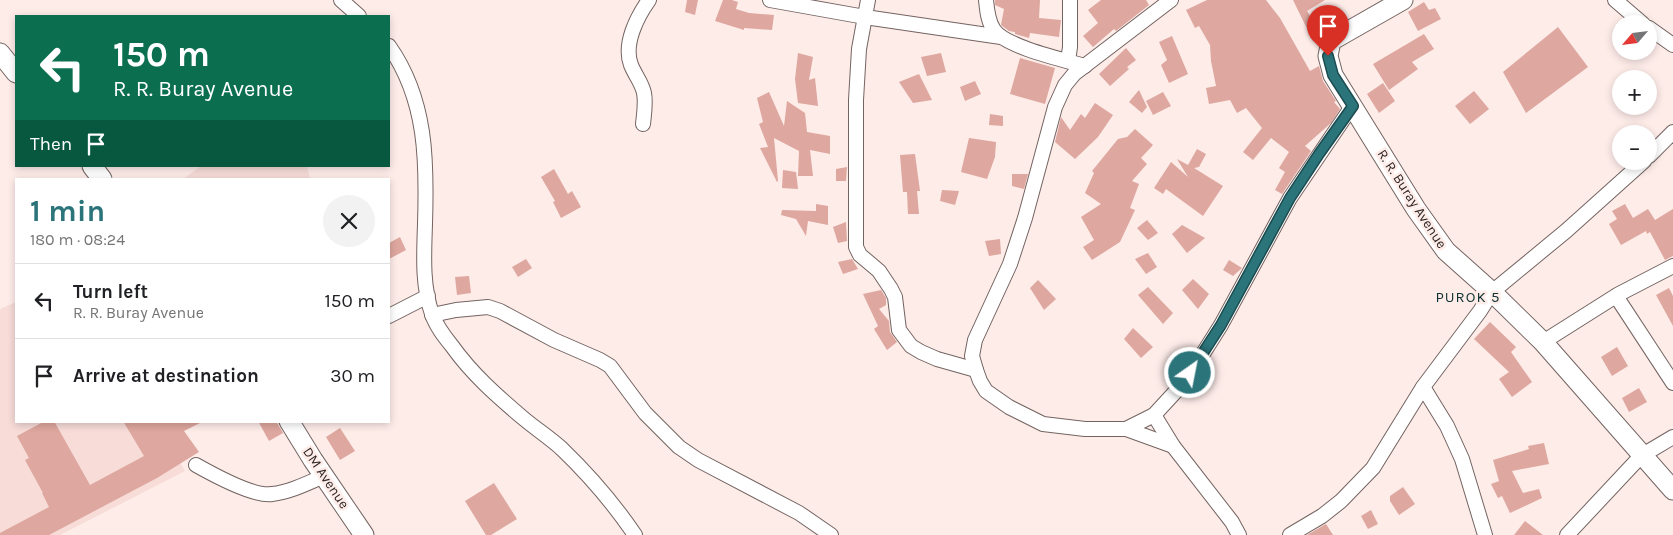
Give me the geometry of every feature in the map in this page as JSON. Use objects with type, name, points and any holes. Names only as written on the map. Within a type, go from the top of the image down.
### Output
[{"type":"street","points":[[341,0],[358,15]]},
{"type":"street","points":[[643,124],[645,95],[631,64],[629,45],[631,36],[649,0]]},
{"type":"street","points":[[770,0],[791,2],[865,17],[1001,37],[1026,48],[1084,66]]},
{"type":"street","points":[[868,0],[859,49],[856,100],[856,247],[860,254],[879,271],[891,289],[899,330],[911,346],[937,359],[976,370]]},
{"type":"street","points":[[986,0],[990,22],[994,30],[1001,37]]},
{"type":"street","points":[[1068,61],[1070,47],[1070,0]]},
{"type":"street","points":[[1172,0],[1084,66],[1065,85],[1055,107],[1010,264],[975,340],[972,356],[980,381],[986,391],[1008,407],[1043,424],[1085,429],[1126,429],[1173,446]]},
{"type":"street","name":"R. R. Buray Avenue","points":[[1401,0],[1331,41],[1328,56],[1333,75],[1416,209],[1441,245],[1543,342],[1602,408],[1641,456],[1673,490]]},
{"type":"street","points":[[1615,0],[1632,15]]},
{"type":"street","points":[[1658,34],[1673,45]]},
{"type":"street","points":[[390,48],[410,85],[424,140],[426,170],[424,280],[432,315],[443,334],[471,371],[524,419],[561,448],[591,478],[624,518],[635,535]]},
{"type":"street","points":[[0,53],[15,72]]},
{"type":"street","points":[[1126,429],[1154,415],[1181,384],[1204,352],[1221,325],[1290,198],[1353,106]]},
{"type":"street","points":[[1657,148],[1673,132]]},
{"type":"street","points":[[93,167],[101,178]]},
{"type":"street","points":[[1290,535],[1322,516],[1341,501],[1374,468],[1423,387],[1492,292],[1566,231],[1634,170]]},
{"type":"street","points":[[1543,342],[1616,296],[1673,266]]},
{"type":"street","points":[[390,315],[428,296]]},
{"type":"street","points":[[1616,296],[1673,382]]},
{"type":"street","points":[[432,315],[456,310],[488,307],[500,311],[554,340],[600,360],[610,366],[645,413],[679,447],[698,460],[799,513],[831,535]]},
{"type":"street","points":[[1423,387],[1446,426],[1462,459],[1484,535]]},
{"type":"street","points":[[1154,415],[1173,446],[1232,522],[1239,535]]},
{"type":"street","name":"DM Avenue","points":[[290,423],[364,535]]},
{"type":"street","points":[[1568,535],[1641,456],[1673,437]]},
{"type":"street","points":[[196,466],[218,478],[243,488],[271,495],[299,487],[324,476]]},
{"type":"shaded area","points":[[200,167],[307,167],[310,178],[184,178]]},
{"type":"shaded area","points":[[15,302],[15,423],[156,423],[185,471],[60,535],[0,535],[0,309]]},
{"type":"building","points":[[687,0],[698,0],[695,15],[685,12]]},
{"type":"building","points":[[723,0],[738,2],[736,9],[749,13],[774,15],[772,30],[744,28],[744,30],[715,21]]},
{"type":"building","points":[[995,0],[1040,0],[1039,18],[1061,20],[1059,37],[1030,33],[1029,38],[1009,31],[1001,25],[1004,9],[995,5]]},
{"type":"building","points":[[1101,0],[1146,0],[1149,5],[1116,31],[1114,29],[1093,47],[1083,36],[1098,23],[1088,10]]},
{"type":"building","points":[[1207,0],[1266,0],[1280,18],[1310,71],[1319,66],[1323,81],[1340,109],[1331,123],[1305,146],[1311,151],[1282,194],[1275,190],[1285,172],[1279,168],[1289,152],[1271,138],[1253,160],[1243,152],[1262,128],[1246,108],[1237,113],[1230,100],[1209,104],[1206,88],[1216,86],[1210,45],[1199,26],[1195,28],[1186,10]]},
{"type":"building","points":[[1293,0],[1325,0],[1307,11],[1322,34],[1313,41]]},
{"type":"building","points":[[1424,2],[1429,10],[1435,8],[1441,19],[1418,31],[1408,12]]},
{"type":"building","points":[[1558,27],[1588,67],[1526,113],[1503,72]]},
{"type":"building","points":[[1424,34],[1434,49],[1412,62],[1418,69],[1389,90],[1373,64]]},
{"type":"building","points":[[1172,36],[1188,74],[1169,83],[1161,65],[1167,60],[1159,42]]},
{"type":"building","points":[[1126,48],[1136,60],[1110,86],[1099,74]]},
{"type":"building","points":[[798,53],[813,57],[809,80],[815,78],[818,106],[798,103],[795,79]]},
{"type":"building","points":[[941,53],[946,72],[927,76],[921,57]]},
{"type":"building","points":[[1020,58],[1055,68],[1045,104],[1010,94]]},
{"type":"building","points":[[919,74],[932,100],[913,103],[899,82]]},
{"type":"building","points":[[975,81],[981,94],[965,101],[960,87]]},
{"type":"building","points":[[1383,83],[1395,101],[1379,113],[1367,94]]},
{"type":"building","points":[[1139,90],[1147,107],[1142,113],[1129,102]]},
{"type":"building","points":[[1474,91],[1489,109],[1470,124],[1455,106]]},
{"type":"building","points":[[769,92],[784,126],[787,101],[805,113],[807,132],[830,136],[830,154],[810,150],[813,176],[798,176],[799,151],[774,138],[777,182],[760,148],[768,147],[759,124],[763,122],[757,98]]},
{"type":"building","points":[[1163,92],[1171,106],[1153,115],[1146,101]]},
{"type":"building","points":[[1095,103],[1113,115],[1098,137],[1075,159],[1055,142],[1061,117],[1070,130],[1081,114],[1085,118]]},
{"type":"building","points":[[990,114],[1003,116],[1003,126],[989,125]]},
{"type":"building","points":[[1135,129],[1153,145],[1141,158],[1147,164],[1132,181],[1139,184],[1130,208],[1135,210],[1120,242],[1092,260],[1083,247],[1094,240],[1081,217],[1101,204],[1085,193],[1094,173],[1092,171],[1118,139],[1127,137]]},
{"type":"building","points":[[969,138],[996,142],[995,157],[987,179],[961,172]]},
{"type":"building","points":[[1197,149],[1206,154],[1199,167],[1194,168],[1223,186],[1203,216],[1166,189],[1163,194],[1154,188],[1171,162],[1188,177],[1177,159],[1188,165]]},
{"type":"building","points":[[915,154],[920,191],[917,191],[919,214],[908,214],[907,192],[903,192],[900,155]]},
{"type":"building","points":[[847,167],[846,181],[836,181],[836,169]]},
{"type":"building","points":[[554,169],[568,194],[572,191],[581,207],[561,218],[553,202],[555,201],[541,177]]},
{"type":"building","points":[[783,170],[796,172],[798,189],[782,188]]},
{"type":"building","points":[[1012,174],[1028,174],[1024,189],[1012,186]]},
{"type":"building","points":[[942,190],[959,191],[955,205],[940,201]]},
{"type":"building","points":[[816,204],[828,206],[828,225],[808,221],[806,236],[796,219],[781,215],[782,210],[816,211]]},
{"type":"building","points":[[1625,204],[1633,218],[1648,209],[1655,220],[1673,209],[1673,256],[1665,260],[1650,232],[1647,234],[1646,231],[1621,245],[1609,224],[1617,219],[1612,211]]},
{"type":"building","points":[[1147,220],[1158,233],[1148,240],[1137,228]]},
{"type":"building","points":[[846,222],[847,241],[838,243],[833,227]]},
{"type":"building","points":[[1182,225],[1205,238],[1187,253],[1172,234]]},
{"type":"building","points":[[400,237],[406,250],[390,258],[390,242]]},
{"type":"building","points":[[1000,239],[1001,254],[989,256],[985,241]]},
{"type":"building","points":[[1148,253],[1157,267],[1146,274],[1135,259]]},
{"type":"building","points":[[526,259],[532,268],[518,277],[512,267]]},
{"type":"building","points":[[852,259],[858,269],[843,274],[838,262]]},
{"type":"building","points":[[1229,260],[1242,268],[1233,276],[1223,270]]},
{"type":"building","points":[[469,276],[471,293],[457,295],[455,277]]},
{"type":"building","points":[[1193,279],[1209,294],[1198,309],[1182,290]]},
{"type":"building","points":[[1038,280],[1056,299],[1044,310],[1030,288]]},
{"type":"building","points":[[1148,287],[1173,313],[1163,324],[1138,295]]},
{"type":"building","points":[[1669,288],[1673,296],[1673,326],[1656,295]]},
{"type":"building","points":[[881,290],[886,298],[886,305],[879,309],[889,321],[890,332],[897,342],[887,350],[874,329],[878,326],[863,294]]},
{"type":"building","points":[[1490,322],[1516,347],[1511,352],[1532,382],[1512,397],[1499,379],[1509,372],[1474,339]]},
{"type":"building","points":[[1133,328],[1153,347],[1141,358],[1124,339]]},
{"type":"building","points":[[1617,347],[1628,366],[1612,376],[1601,357]]},
{"type":"building","points":[[1639,388],[1647,402],[1629,412],[1622,398]]},
{"type":"building","points":[[41,423],[55,423],[90,485],[144,456],[124,423],[200,423],[184,431],[199,452],[157,478],[49,535],[0,535],[0,533],[49,507],[25,460],[29,458],[17,436]]},
{"type":"building","points":[[259,423],[277,423],[283,433],[269,441]]},
{"type":"building","points":[[340,428],[355,451],[340,460],[326,437]]},
{"type":"building","points":[[1544,443],[1549,464],[1512,471],[1523,493],[1539,489],[1542,498],[1510,513],[1502,496],[1498,498],[1491,484],[1499,481],[1493,460],[1529,449],[1528,446]]},
{"type":"building","points":[[494,483],[517,519],[491,535],[486,535],[465,501]]},
{"type":"building","points":[[1403,487],[1415,504],[1399,515],[1390,501],[1390,496]]},
{"type":"building","points":[[1371,510],[1378,524],[1368,529],[1361,516]]},
{"type":"building","points":[[1525,521],[1543,535],[1514,535]]},
{"type":"building","points":[[1326,524],[1333,535],[1307,535]]},
{"type":"district","name":"PUROK 5","points":[[1468,297]]},
{"type":"route","points":[[1190,373],[1221,325],[1290,198],[1353,106],[1333,75],[1328,56]]}]
